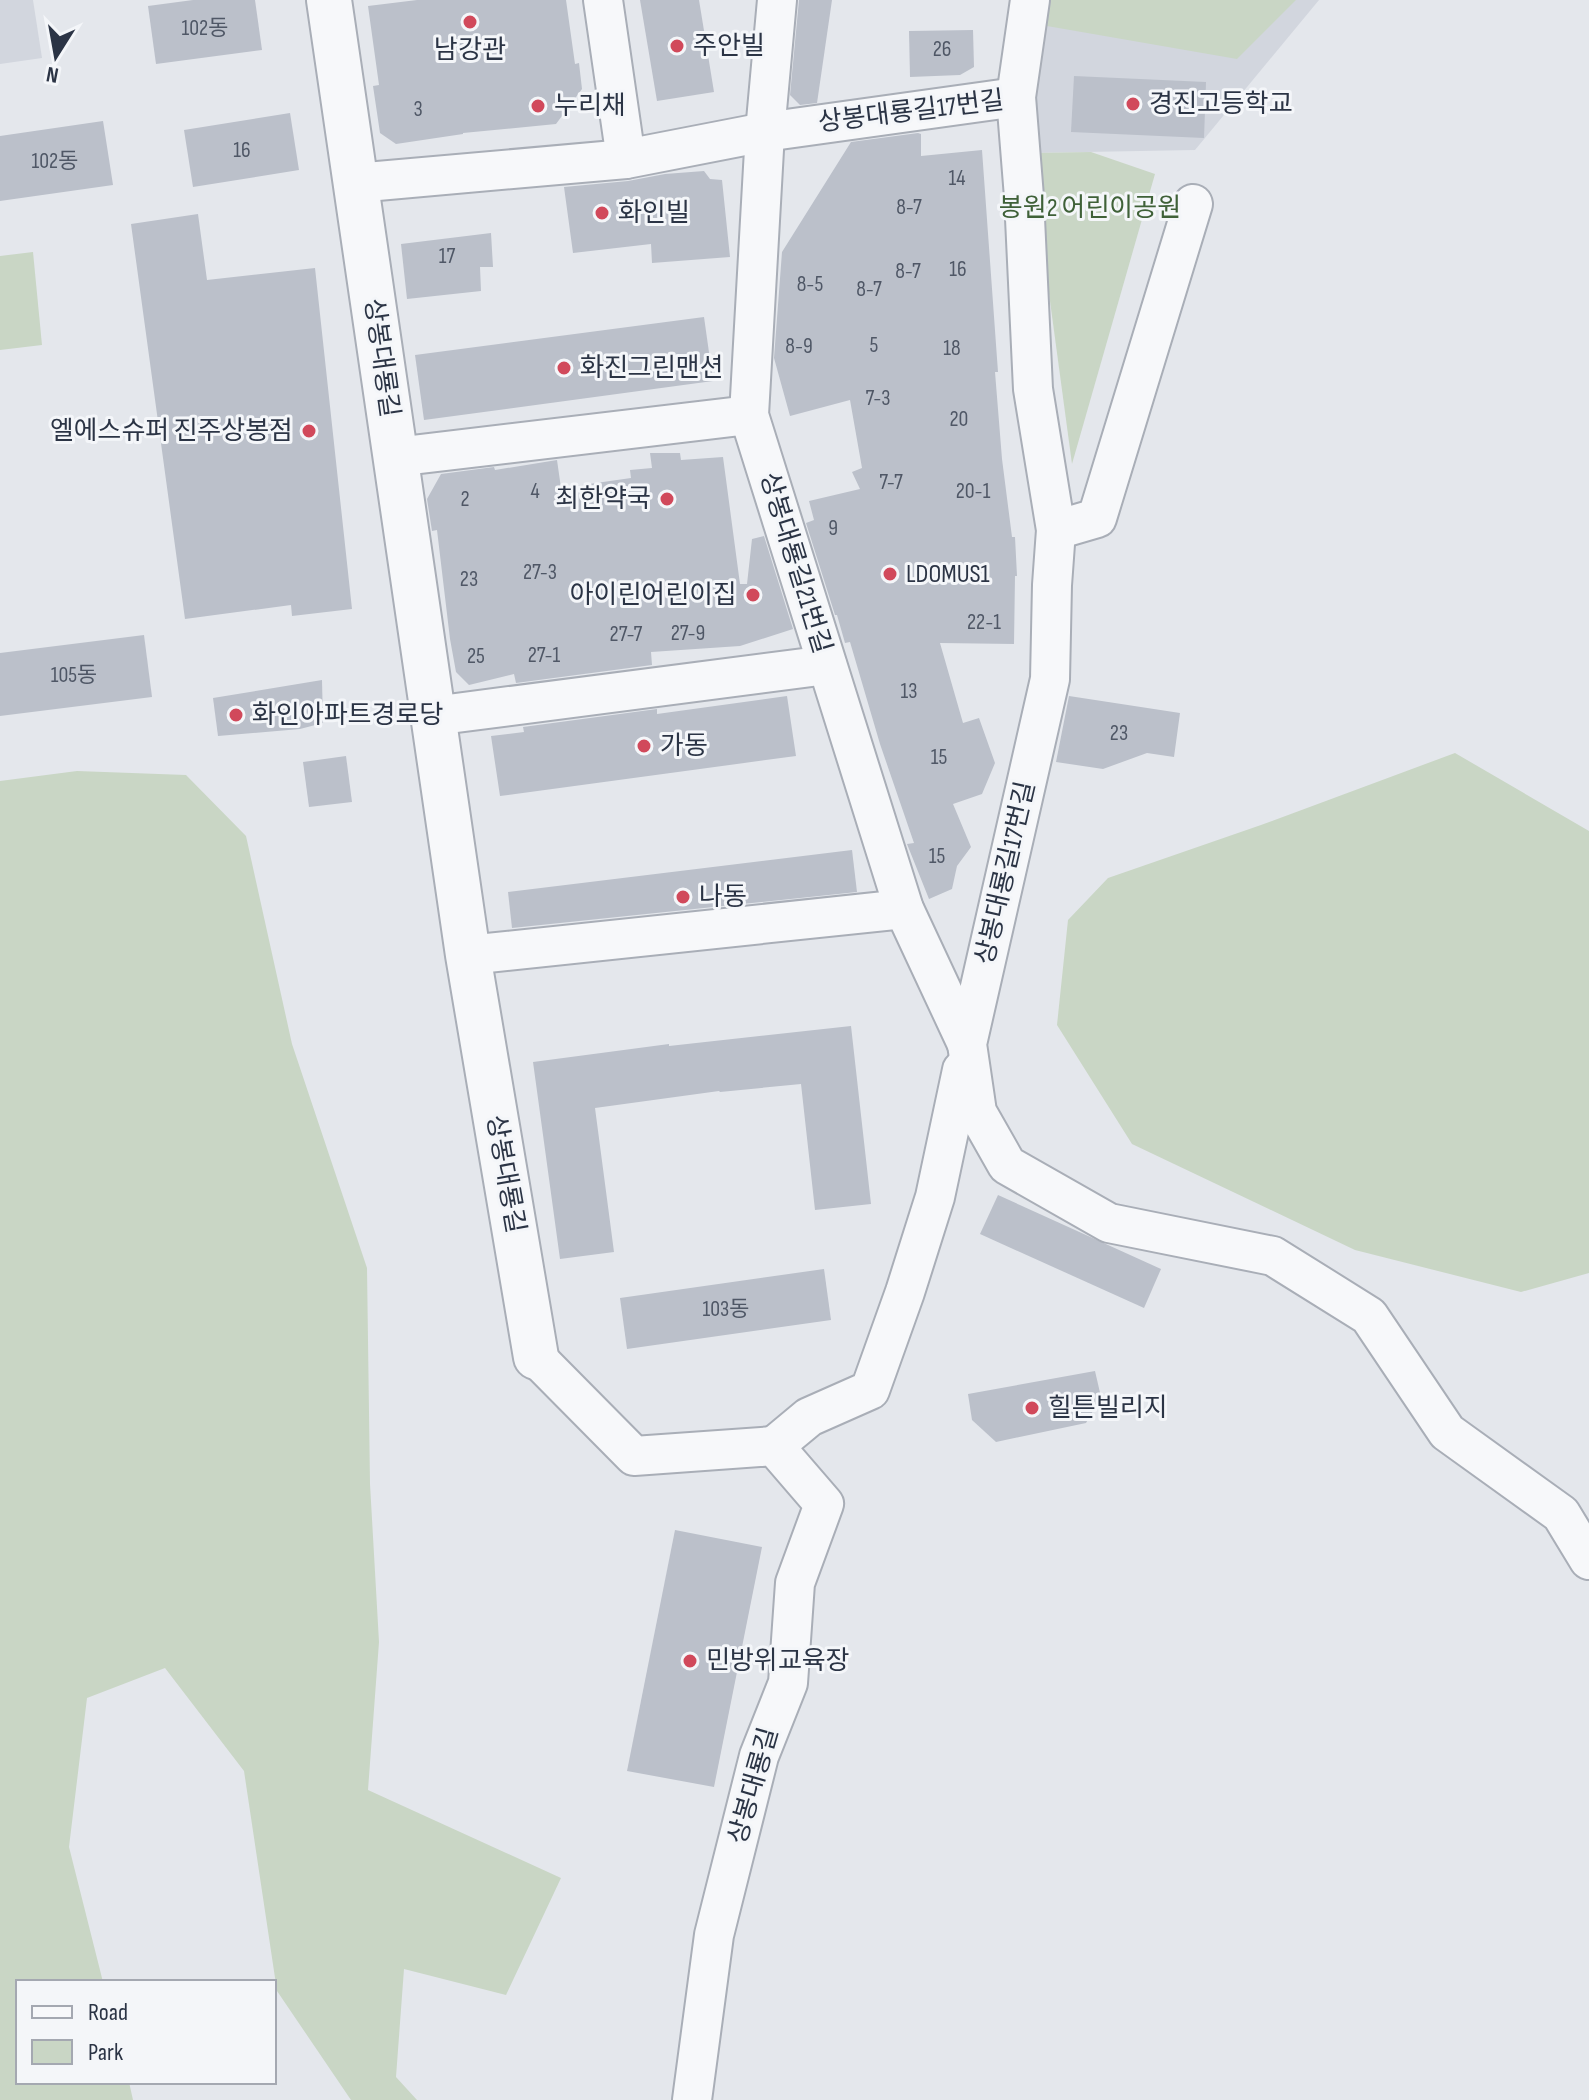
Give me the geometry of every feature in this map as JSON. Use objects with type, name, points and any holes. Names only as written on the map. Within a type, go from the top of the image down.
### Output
[{"type":"street","name":"상봉대룡길","points":[[329,0],[468,955],[536,1357],[634,1456],[774,1446],[824,1504],[795,1583],[788,1683],[759,1756],[714,1935],[692,2100]]},
{"type":"street","points":[[603,0],[626,159]]},
{"type":"street","points":[[395,457],[749,415],[765,132],[777,0]]},
{"type":"street","points":[[1016,97],[1030,0]]},
{"type":"street","name":"상봉대룡길17번길","points":[[355,183],[626,159],[765,132],[1016,97],[1033,389],[1056,530],[1050,679],[967,1044],[977,1112],[1007,1165],[1109,1223],[1273,1256],[1369,1316],[1447,1432],[1561,1514],[1589,1560]]},
{"type":"street","points":[[1056,530],[1097,518],[1193,204]]},
{"type":"street","name":"상봉대룡길21번길","points":[[749,415],[904,909],[967,1044]]},
{"type":"street","points":[[433,716],[827,665]]},
{"type":"street","points":[[468,955],[904,909]]},
{"type":"street","points":[[774,1446],[809,1417],[870,1390],[935,1197],[967,1044]]},
{"type":"shaded area","points":[[0,0],[33,0],[42,58],[0,64]]},
{"type":"shaded area","name":"경진고등학교","points":[[1044,0],[1319,0],[1195,150],[1030,153]]},
{"type":"green space","points":[[1051,0],[1296,0],[1237,59],[1047,26]]},
{"type":"green space","name":"봉원2 어린이공원","points":[[1091,152],[1155,174],[1072,464],[1030,153]]},
{"type":"green space","points":[[33,252],[42,345],[0,350],[0,256]]},
{"type":"green space","points":[[1455,753],[1589,831],[1589,1273],[1521,1292],[1355,1250],[1132,1144],[1057,1025],[1068,920],[1108,878]]},
{"type":"green space","points":[[77,771],[186,775],[246,836],[292,1044],[367,1268],[370,1484],[379,1642],[368,1790],[561,1878],[506,1995],[404,1969],[396,2077],[417,2100],[351,2100],[277,1991],[244,1771],[165,1668],[87,1698],[69,1847],[102,1980],[16,1980],[16,2084],[129,2084],[133,2100],[0,2100],[0,781]]},
{"type":"building","points":[[193,0],[255,0],[262,50],[156,64],[148,6]]},
{"type":"building","points":[[417,0],[566,0],[575,64],[579,63],[582,89],[556,124],[463,133],[396,144],[380,133],[373,86],[379,85],[368,6]]},
{"type":"building","name":"주안빌","points":[[640,0],[699,0],[714,92],[657,101]]},
{"type":"building","points":[[799,0],[832,0],[817,103],[800,105],[790,95]]},
{"type":"building","points":[[973,30],[974,67],[960,75],[910,77],[909,31]]},
{"type":"building","points":[[1074,76],[1206,82],[1204,138],[1071,132]]},
{"type":"building","points":[[290,113],[299,170],[193,187],[184,130]]},
{"type":"building","points":[[103,121],[113,185],[0,201],[0,136]]},
{"type":"building","points":[[921,134],[921,156],[982,150],[1002,459],[1012,537],[1015,537],[1017,576],[1014,644],[940,643],[963,723],[979,718],[995,763],[982,794],[953,804],[971,847],[957,866],[952,889],[929,899],[907,844],[914,843],[850,642],[845,643],[806,523],[814,520],[809,501],[860,489],[852,472],[862,468],[850,400],[790,416],[774,358],[782,252],[851,142]]},
{"type":"building","points":[[704,171],[710,179],[722,180],[730,257],[652,263],[651,244],[573,253],[564,187]]},
{"type":"building","points":[[198,214],[207,280],[315,268],[352,609],[292,616],[291,605],[185,619],[131,224]]},
{"type":"building","points":[[491,233],[493,267],[480,267],[481,291],[407,299],[401,244]]},
{"type":"building","name":"화진그린맨션","points":[[704,317],[713,381],[424,420],[415,355]]},
{"type":"building","points":[[650,453],[680,453],[681,460],[723,457],[740,584],[747,584],[752,539],[764,536],[793,629],[740,646],[651,652],[652,665],[516,683],[514,674],[469,685],[456,672],[437,530],[432,531],[427,499],[441,474],[494,467],[495,470],[557,460],[561,488],[631,478],[630,470],[652,468]]},
{"type":"building","points":[[144,635],[152,697],[0,716],[0,653]]},
{"type":"building","points":[[322,680],[323,723],[300,729],[218,736],[213,698]]},
{"type":"building","name":"가동","points":[[787,696],[796,756],[500,796],[491,736],[524,732],[523,727],[657,709],[657,714]]},
{"type":"building","points":[[1069,696],[1180,713],[1174,757],[1147,753],[1103,769],[1056,762]]},
{"type":"building","points":[[346,756],[352,802],[309,807],[303,762]]},
{"type":"building","name":"나동","points":[[852,850],[857,892],[512,928],[508,892]]},
{"type":"building","points":[[851,1026],[871,1204],[815,1210],[801,1084],[719,1091],[595,1108],[614,1252],[560,1259],[533,1062],[669,1044]]},
{"type":"building","points":[[998,1195],[1161,1269],[1144,1308],[980,1234]]},
{"type":"building","points":[[824,1269],[831,1320],[627,1349],[620,1298]]},
{"type":"building","name":"힐튼빌리지","points":[[1095,1371],[1101,1397],[1086,1423],[996,1442],[972,1420],[968,1394]]},
{"type":"building","points":[[675,1530],[762,1547],[714,1787],[627,1771]]},
{"type":"place","name":"남강관","points":[[470,22]]},
{"type":"place","name":"주안빌","points":[[677,46]]},
{"type":"place","name":"경진고등학교","points":[[1133,104]]},
{"type":"place","name":"누리채","points":[[538,106]]},
{"type":"place","name":"화인빌","points":[[602,213]]},
{"type":"place","name":"화진그린맨션","points":[[564,368]]},
{"type":"place","name":"엘에스슈퍼 진주상봉점","points":[[309,431]]},
{"type":"place","name":"최한약국","points":[[667,499]]},
{"type":"place","name":"LDOMUS1","points":[[890,574]]},
{"type":"place","name":"아이린어린이집","points":[[753,595]]},
{"type":"place","name":"화인아파트경로당","points":[[236,715]]},
{"type":"place","name":"가동","points":[[644,746]]},
{"type":"place","name":"나동","points":[[683,897]]},
{"type":"place","name":"힐튼빌리지","points":[[1032,1408]]},
{"type":"place","name":"민방위교육장","points":[[690,1661]]}]
